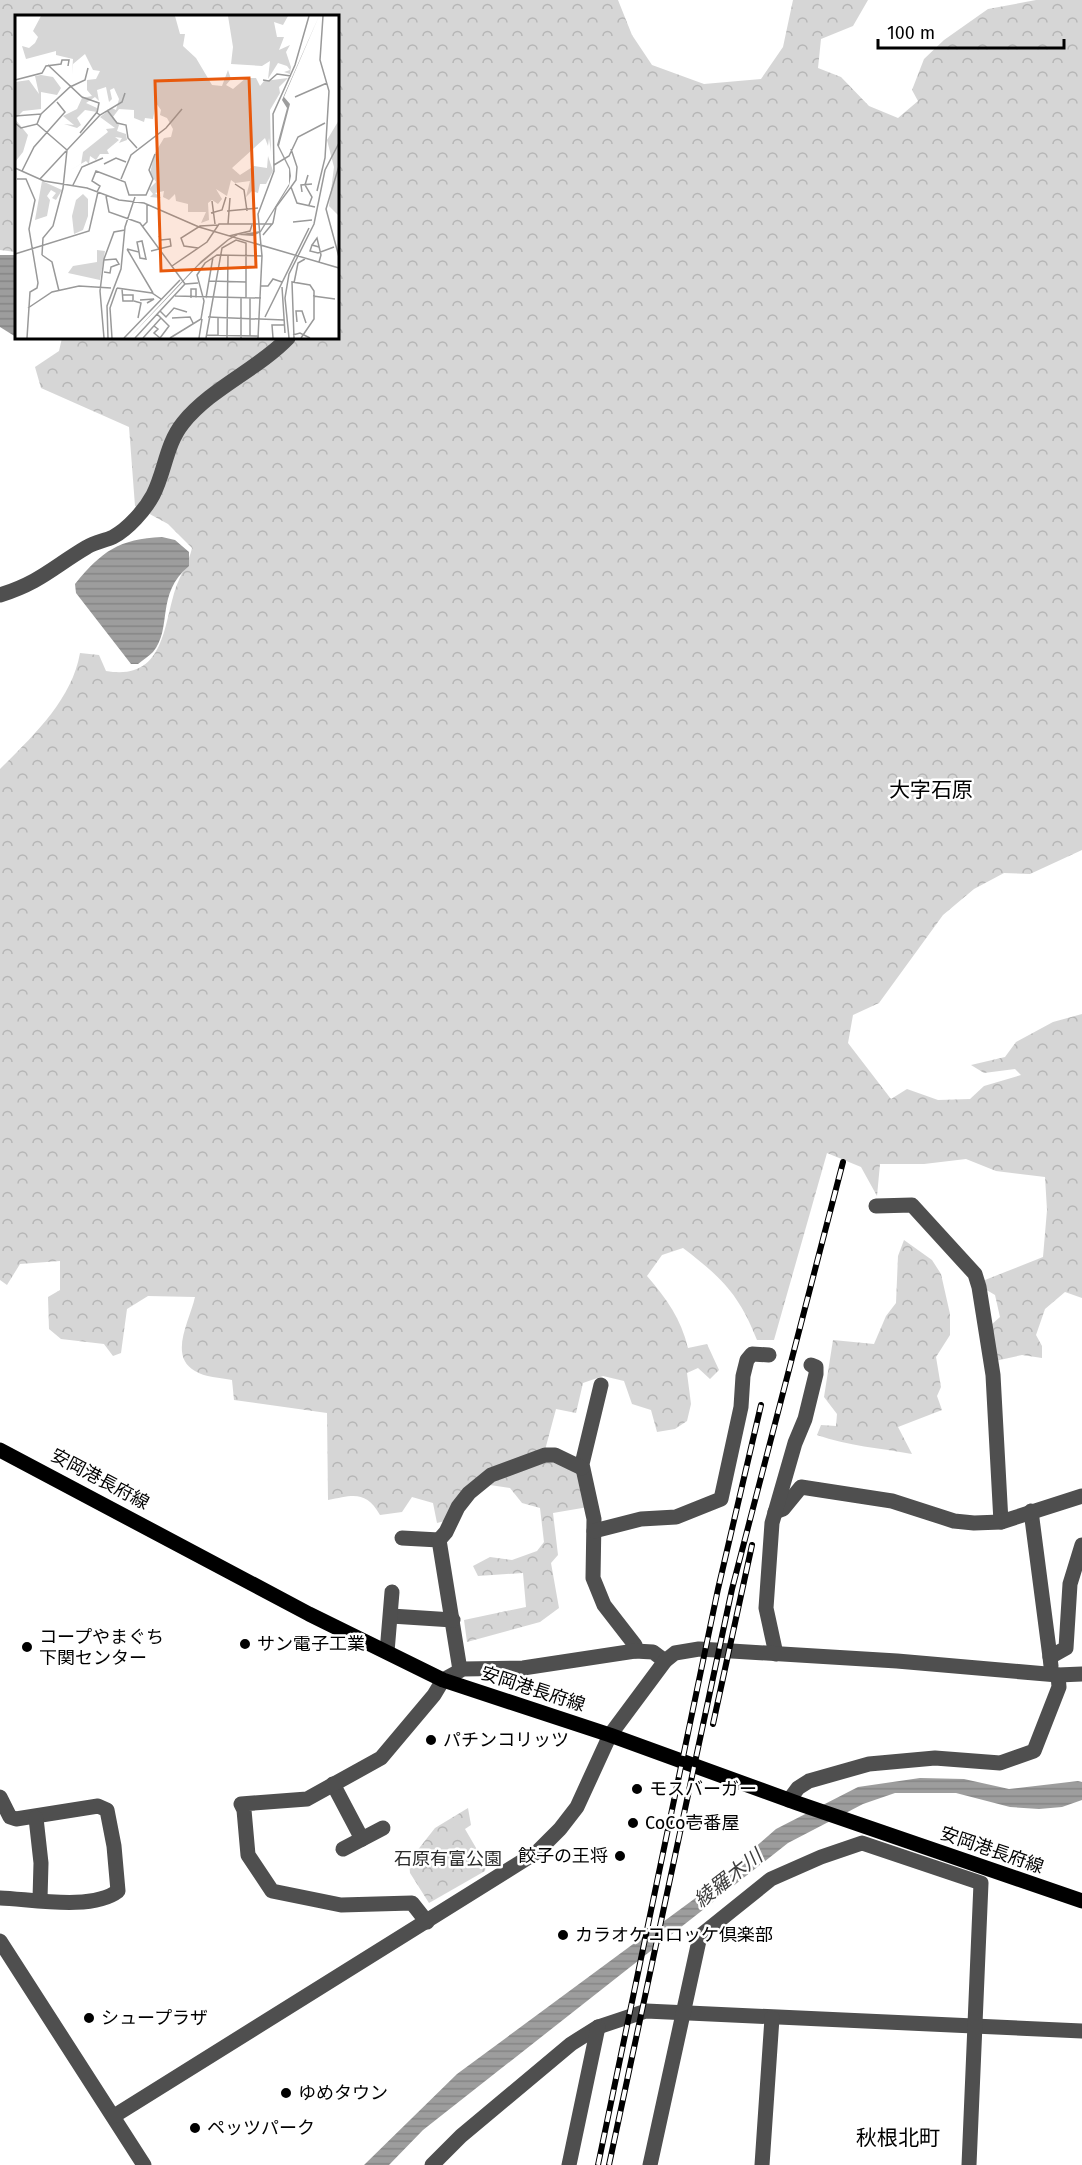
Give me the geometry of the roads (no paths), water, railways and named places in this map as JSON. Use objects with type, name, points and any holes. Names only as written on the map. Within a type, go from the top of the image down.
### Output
[{"type":"main road","name":"安岡港長府線","points":[[0,1450],[387,1653],[443,1680],[610,1735],[793,1802],[1082,1901]]},
{"type":"street","points":[[0,595],[24,588],[46,576],[88,547],[115,536],[140,514],[153,495],[172,439],[183,423],[199,407],[256,366],[287,339]]},
{"type":"street","points":[[876,1206],[912,1205],[975,1274],[993,1375],[1001,1522]]},
{"type":"street","points":[[594,1531],[641,1520],[676,1517],[721,1499],[741,1407],[743,1376],[747,1360],[752,1354],[769,1355]]},
{"type":"street","points":[[776,1654],[766,1608],[775,1512],[795,1443],[805,1419],[816,1374],[816,1367],[811,1365]]},
{"type":"street","points":[[601,1385],[582,1468],[594,1519],[592,1555],[597,1592],[611,1615],[635,1645],[635,1651]]},
{"type":"street","points":[[460,1670],[439,1540],[464,1500],[491,1475],[545,1455],[555,1455],[582,1468]]},
{"type":"street","points":[[775,1512],[783,1509],[801,1487],[892,1501],[954,1521],[974,1523],[1001,1522],[1082,1496]]},
{"type":"street","points":[[793,1802],[798,1788],[809,1781],[868,1764],[935,1758],[1000,1763],[1034,1751],[1059,1687],[1050,1657],[1031,1511]]},
{"type":"street","points":[[402,1538],[439,1540]]},
{"type":"street","points":[[1050,1657],[1066,1648],[1070,1584],[1082,1545]]},
{"type":"street","points":[[387,1653],[392,1592]]},
{"type":"street","points":[[391,1616],[453,1620]]},
{"type":"street","points":[[114,2116],[537,1852],[560,1829],[585,1791],[610,1735],[665,1661],[675,1653],[687,1649],[1055,1675],[1082,1674]]},
{"type":"street","points":[[428,1922],[412,1903],[341,1905],[272,1891],[248,1855],[244,1810],[241,1804],[307,1799],[381,1758],[434,1695],[443,1680],[460,1670],[523,1668],[635,1651],[653,1652],[665,1661]]},
{"type":"street","points":[[333,1784],[362,1839]]},
{"type":"street","points":[[0,1797],[9,1817],[36,1818],[98,1806],[107,1809],[114,1846],[118,1891],[112,1895],[85,1901],[56,1903],[40,1899],[0,1898]]},
{"type":"street","points":[[36,1818],[41,1863],[40,1899]]},
{"type":"street","points":[[343,1849],[383,1828]]},
{"type":"street","points":[[650,2165],[700,1936],[771,1879],[820,1857],[862,1843],[981,1883],[969,2165]]},
{"type":"street","points":[[0,1941],[144,2165]]},
{"type":"street","points":[[432,2165],[502,2101],[571,2044],[598,2027],[646,2011],[1082,2031]]},
{"type":"street","points":[[762,2165],[772,2018]]},
{"type":"street","points":[[569,2165],[598,2027]]},
{"type":"water","points":[[0,255],[15,255],[15,336],[0,327]]},
{"type":"water","points":[[162,537],[175,540],[189,552],[189,566],[172,588],[159,643],[153,652],[138,664],[131,664],[76,593],[75,584],[94,563],[112,549],[134,541]]},
{"type":"water","name":"綾羅木川","points":[[920,1778],[964,1779],[1009,1789],[1078,1781],[1082,1782],[1082,1800],[1062,1807],[1039,1809],[1010,1807],[956,1793],[895,1793],[863,1804],[788,1843],[423,2130],[389,2165],[364,2165],[457,2074],[705,1891],[776,1829],[858,1787]]},
{"type":"railway","points":[[609,2165],[732,1589],[843,1162]]},
{"type":"railway","points":[[598,2165],[718,1589],[761,1405]]},
{"type":"railway","points":[[713,1724],[752,1545]]},
{"type":"place","name":"サン電子工業","points":[[245,1644]]},
{"type":"place","name":"コープやまぐち 下関センター","points":[[27,1647]]},
{"type":"place","name":"パチンコリッツ","points":[[431,1740]]},
{"type":"place","name":"モスバーガー","points":[[637,1789]]},
{"type":"place","name":"CoCo壱番屋","points":[[633,1823]]},
{"type":"place","name":"餃子の王将","points":[[620,1856]]},
{"type":"place","name":"カラオケコロッケ倶楽部","points":[[563,1935]]},
{"type":"place","name":"シュープラザ","points":[[89,2018]]},
{"type":"place","name":"ゆめタウン","points":[[286,2093]]},
{"type":"place","name":"ペッツパーク","points":[[195,2128]]},
{"type":"district","name":"大字石原","points":[[931,790]]},
{"type":"district","name":"秋根北町","points":[[898,2138]]},
{"type":"park label","name":"石原有富公園","points":[[448,1859]]}]
